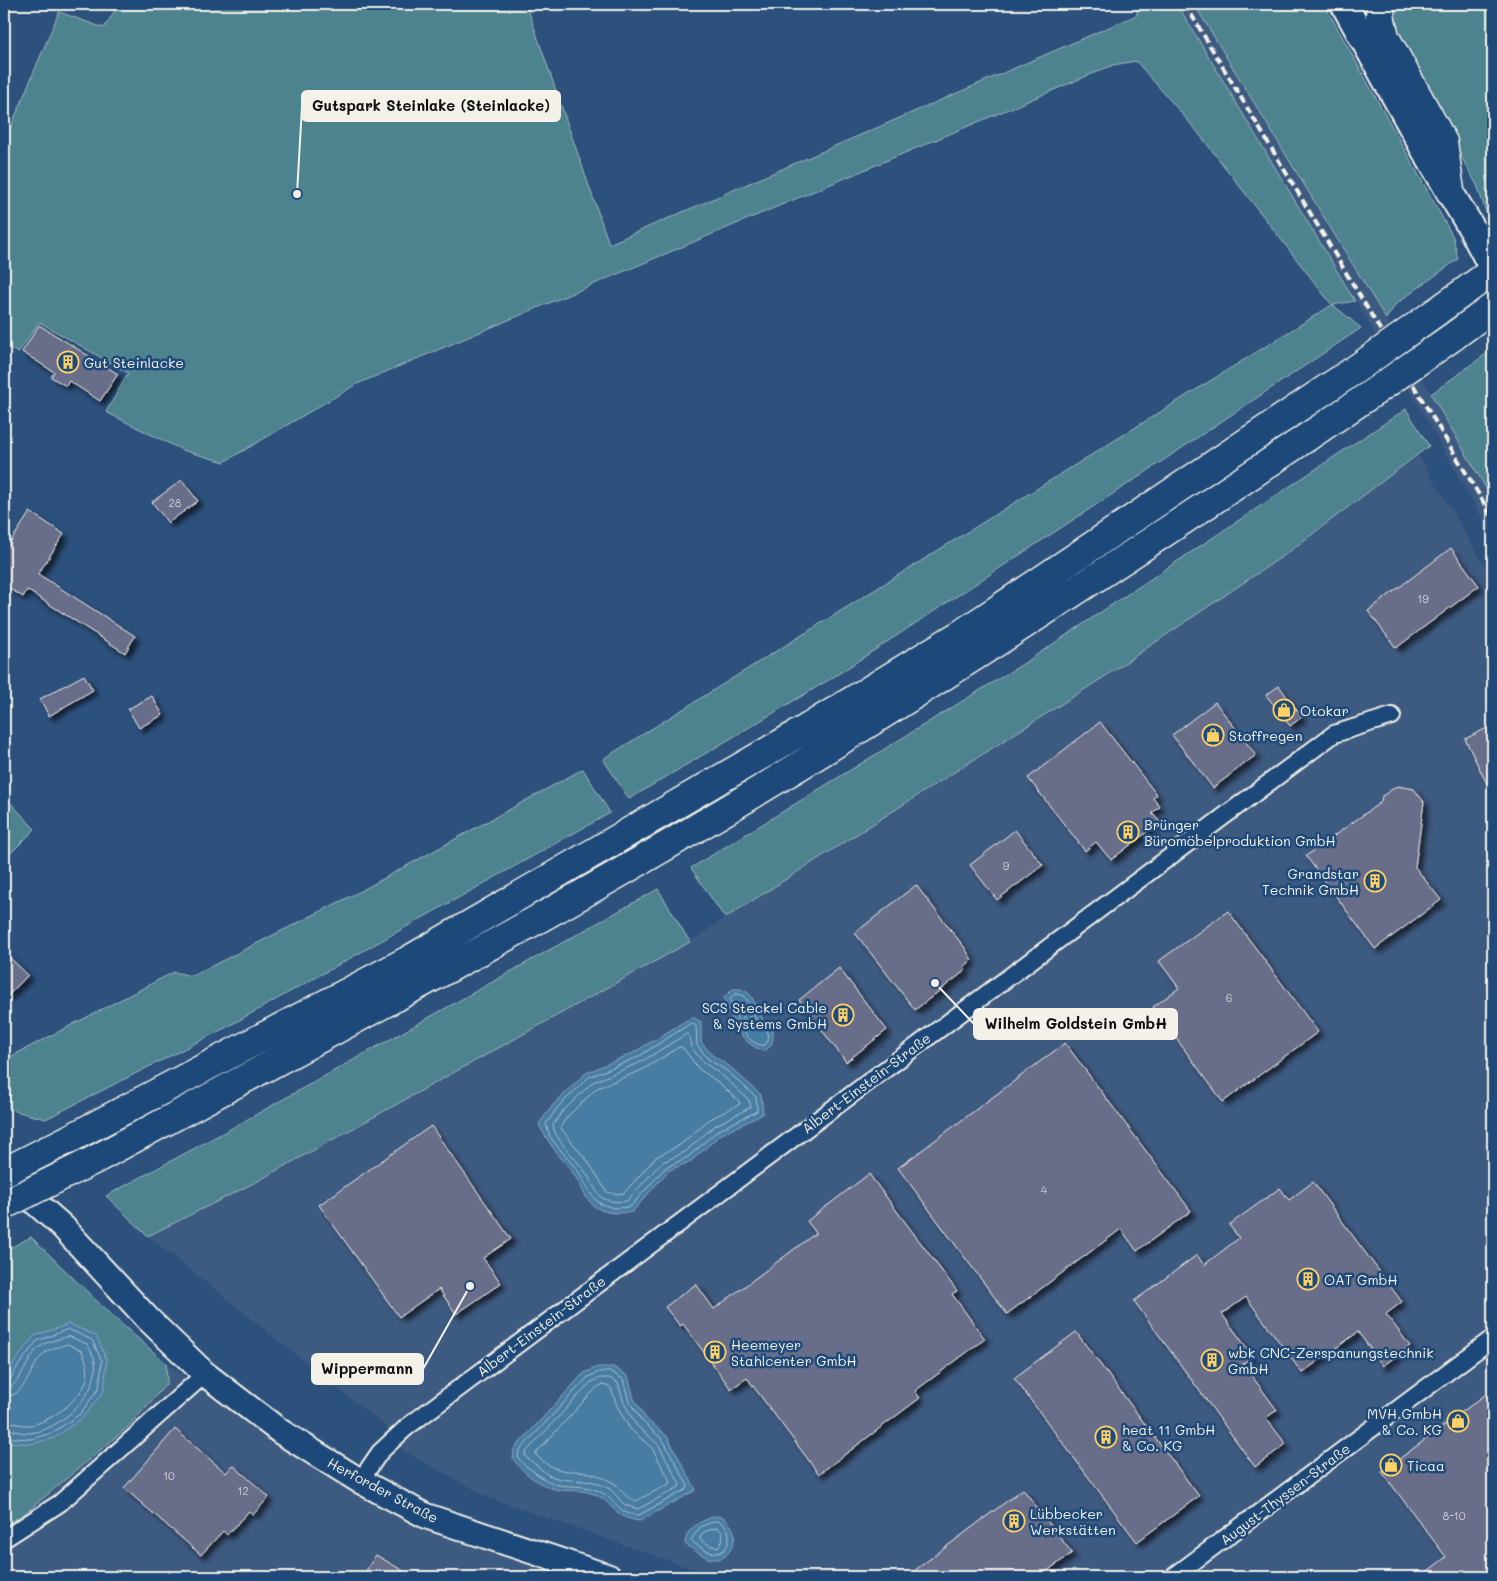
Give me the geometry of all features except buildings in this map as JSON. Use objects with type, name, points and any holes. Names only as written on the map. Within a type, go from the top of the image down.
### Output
[{"type":"highway","points":[[1381,4],[1380,16],[1385,37],[1442,142],[1450,191]]},
{"type":"highway","points":[[4,1174],[407,961],[796,735],[961,634],[1359,367],[1487,275]]},
{"type":"highway","points":[[4,1205],[96,1159],[433,979],[637,863],[831,747],[1154,541],[1374,392],[1491,309]]},
{"type":"main road","points":[[1344,4],[1472,229],[1487,275]]},
{"type":"street","name":"Albert-Einstein-Straße","points":[[360,1481],[380,1452],[407,1427],[1334,734],[1392,716]]},
{"type":"street","name":"Herforder Straße","points":[[4,1174],[62,1226],[148,1319],[206,1374],[281,1432],[360,1481],[426,1516],[608,1577]]},
{"type":"street","name":"August-Thyssen-Straße","points":[[1173,1577],[1493,1338]]},
{"type":"street","points":[[4,1539],[60,1502],[206,1374]]},
{"type":"shaded area","points":[[1177,4],[1194,4],[1468,454],[1493,500],[1493,537],[1421,410]]},
{"type":"shaded area","points":[[1418,455],[1493,579],[1493,1577],[716,1577],[490,1498],[404,1451],[385,1426],[148,1236],[256,1182],[690,942],[1104,677],[1286,554]]},
{"type":"shaded area","points":[[166,1363],[274,1443],[396,1512],[579,1577],[4,1577],[4,1526],[24,1514],[129,1426],[167,1383]]},
{"type":"green space","points":[[119,4],[526,4],[609,244],[1137,15],[1137,4],[1177,4],[1355,301],[1333,305],[1361,328],[832,678],[629,799],[603,759],[1332,305],[1196,130],[1136,61],[1113,65],[357,384],[224,462],[182,450],[106,412],[128,373],[39,322],[18,353],[4,345],[4,143],[59,12],[104,28]]},
{"type":"green space","points":[[1194,4],[1324,4],[1453,237],[1458,259],[1396,304],[1386,319]]},
{"type":"green space","points":[[1391,4],[1493,4],[1493,233],[1477,185],[1403,53],[1393,27]]},
{"type":"green space","points":[[1493,349],[1493,500],[1431,394]]},
{"type":"green space","points":[[1406,409],[1429,446],[1286,554],[1104,677],[725,918],[691,868],[1026,662]]},
{"type":"green space","points":[[583,769],[610,813],[227,1027],[46,1119],[15,1111],[4,1104],[4,1060],[174,972],[192,976],[359,892]]},
{"type":"green space","points":[[4,796],[35,829],[4,860]]},
{"type":"green space","points":[[658,889],[690,942],[256,1182],[148,1236],[106,1196],[232,1128]]},
{"type":"green space","points":[[31,1237],[110,1314],[166,1363],[167,1383],[129,1426],[24,1514],[4,1526],[4,1251]]},
{"type":"water","points":[[733,989],[740,989],[749,994],[763,1020],[773,1030],[772,1043],[769,1048],[763,1051],[754,1047],[747,1042],[738,1030],[724,998]]},
{"type":"water","points":[[692,1017],[701,1022],[701,1042],[712,1055],[730,1067],[761,1095],[763,1114],[720,1135],[691,1161],[668,1171],[632,1212],[614,1213],[601,1210],[590,1201],[573,1173],[550,1144],[539,1124],[553,1105],[586,1073],[633,1053]]},
{"type":"water","points":[[69,1324],[96,1336],[107,1360],[104,1391],[83,1417],[54,1438],[31,1444],[9,1442],[4,1439],[4,1382],[14,1363],[34,1336]]},
{"type":"water","points":[[598,1367],[613,1367],[628,1376],[634,1399],[646,1419],[667,1436],[696,1490],[640,1521],[623,1516],[604,1499],[591,1493],[554,1489],[540,1483],[513,1459],[514,1449],[584,1373]]},
{"type":"water","points":[[715,1516],[723,1517],[727,1520],[735,1536],[733,1545],[728,1553],[721,1558],[713,1559],[696,1552],[685,1544],[691,1529]]},
{"type":"railway","points":[[1185,4],[1493,518]]},
{"type":"place","name":"Gutspark Steinlake (Steinlacke)","points":[[297,194]]},
{"type":"place","name":"Gut Steinlacke","points":[[68,362]]},
{"type":"place","name":"Otokar","points":[[1284,710]]},
{"type":"place","name":"Stoffregen","points":[[1213,735]]},
{"type":"place","name":"Brünger Büromöbelproduktion GmbH","points":[[1128,832]]},
{"type":"place","name":"Grandstar Technik GmbH","points":[[1375,881]]},
{"type":"place","name":"Wilhelm Goldstein GmbH","points":[[935,983]]},
{"type":"place","name":"SCS Steckel Cable & Systems GmbH","points":[[843,1015]]},
{"type":"place","name":"OAT GmbH","points":[[1308,1279]]},
{"type":"place","name":"Wippermann","points":[[470,1286]]},
{"type":"place","name":"Heemeyer Stahlcenter GmbH","points":[[715,1352]]},
{"type":"place","name":"wbk CNC-Zerspanungstechnik GmbH","points":[[1212,1360]]},
{"type":"place","name":"MVH GmbH & Co. KG","points":[[1458,1421]]},
{"type":"place","name":"heat 11 GmbH & Co. KG","points":[[1106,1437]]},
{"type":"place","name":"Ticaa","points":[[1391,1465]]},
{"type":"place","name":"Lübbecker Werkstätten","points":[[1014,1521]]}]
